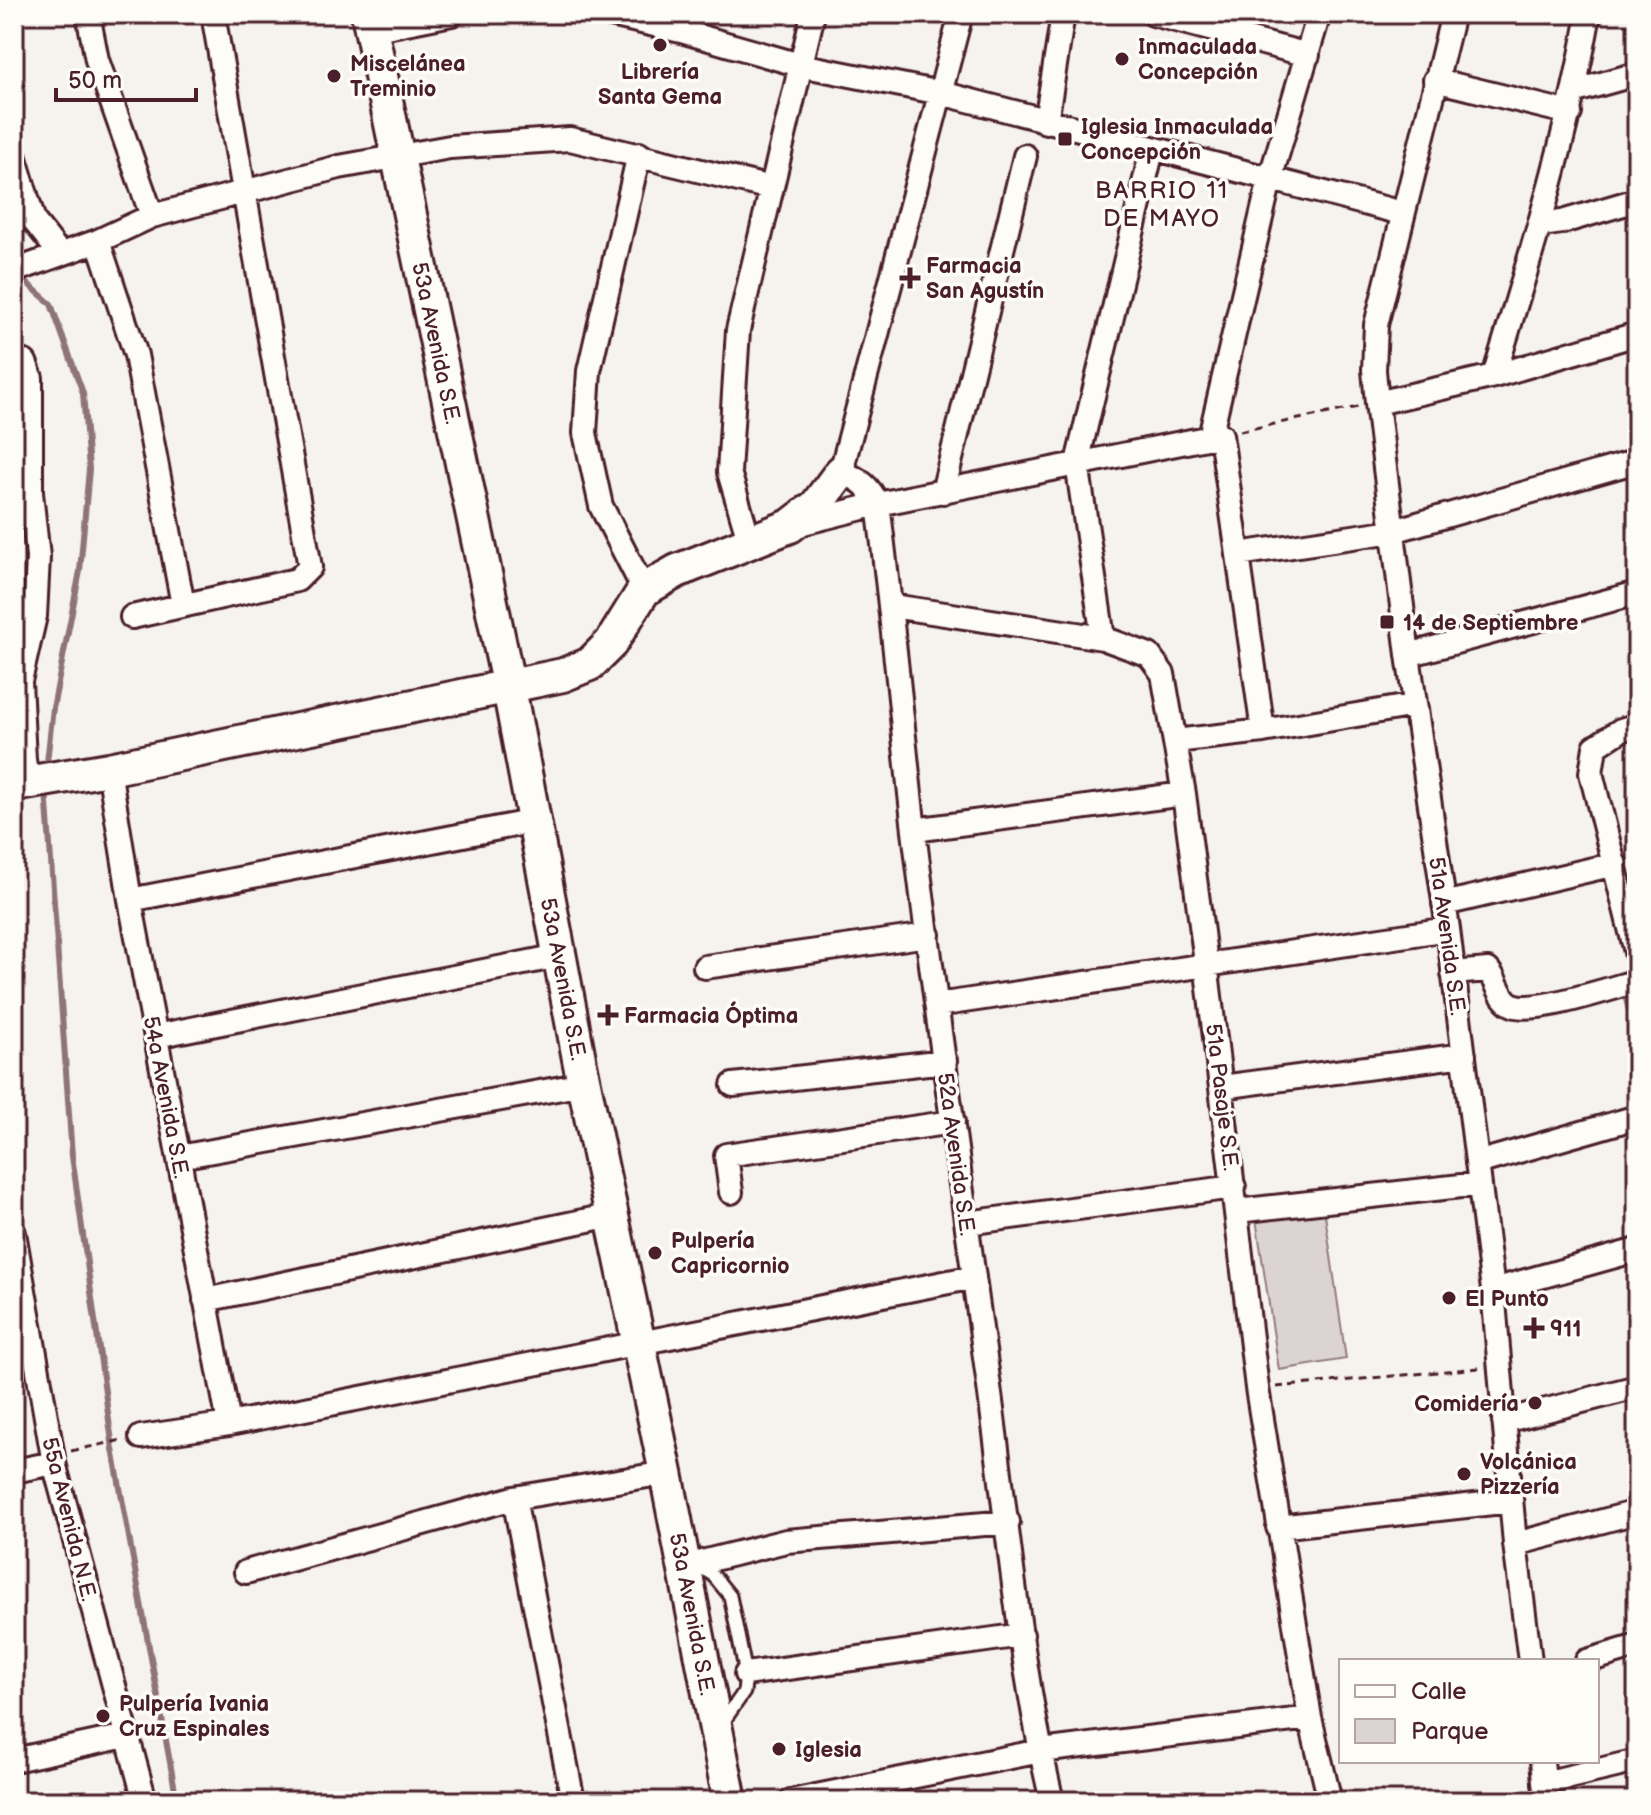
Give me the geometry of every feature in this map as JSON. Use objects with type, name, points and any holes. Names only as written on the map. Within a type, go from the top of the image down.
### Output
[{"type":"street","points":[[88,14],[97,60],[152,216]]},
{"type":"street","points":[[132,617],[297,580],[310,567],[213,14]]},
{"type":"street","points":[[369,22],[452,14]]},
{"type":"street","points":[[607,14],[683,22],[800,65],[941,93],[1402,213]]},
{"type":"street","points":[[750,543],[729,472],[738,330],[813,14]]},
{"type":"street","points":[[790,526],[816,506],[841,472],[961,14]]},
{"type":"street","points":[[1046,122],[1063,14]]},
{"type":"street","points":[[1153,14],[1308,55]]},
{"type":"street","points":[[1263,731],[1238,554],[1215,436],[1270,179],[1319,14]]},
{"type":"street","name":"51a Avenida S.E.","points":[[1453,14],[1376,325],[1374,370],[1408,655],[1448,929],[1493,1290],[1515,1544],[1530,1659]]},
{"type":"street","points":[[1494,376],[1541,225],[1576,91],[1589,14]]},
{"type":"street","name":"53a Avenida S.E.","points":[[369,22],[509,688],[584,1084],[666,1473],[688,1561],[730,1801]]},
{"type":"street","points":[[1576,91],[1637,74]]},
{"type":"street","points":[[1435,80],[1570,113]]},
{"type":"street","points":[[14,271],[98,241],[152,216],[339,167],[450,147],[570,139],[771,188]]},
{"type":"street","points":[[1103,638],[1077,463],[1152,150]]},
{"type":"street","points":[[639,154],[589,371],[585,433],[601,506],[644,590]]},
{"type":"street","points":[[14,155],[34,221],[55,256]]},
{"type":"street","points":[[943,492],[1025,156]]},
{"type":"street","points":[[1541,225],[1637,200]]},
{"type":"street","points":[[98,241],[136,355],[183,605]]},
{"type":"street","points":[[1377,403],[1494,376],[1637,334]]},
{"type":"street","points":[[19,362],[31,378],[22,494],[38,557],[23,632],[20,681],[24,760],[34,782],[563,675],[590,664],[611,643],[644,590],[677,571],[790,526],[878,504],[1215,436]]},
{"type":"street","points":[[1238,554],[1393,531],[1637,461]]},
{"type":"street","points":[[841,472],[861,479],[878,504]]},
{"type":"street","name":"52a Avenida S.E.","points":[[878,504],[937,1005],[1022,1635],[1052,1801]]},
{"type":"street","points":[[1408,655],[1637,593]]},
{"type":"street","name":"51a Pasaje S.E.","points":[[892,606],[1103,638],[1149,655],[1163,674],[1184,794],[1257,1388],[1310,1718],[1330,1801]]},
{"type":"street","points":[[1175,741],[1263,731],[1415,705]]},
{"type":"street","points":[[1637,725],[1621,730],[1595,747],[1591,773],[1637,956]]},
{"type":"street","name":"54a Avenida S.E.","points":[[109,769],[130,900],[229,1424]]},
{"type":"street","points":[[914,830],[1184,794]]},
{"type":"street","points":[[130,900],[535,821]]},
{"type":"street","points":[[1444,904],[1615,864]]},
{"type":"street","points":[[937,1005],[1448,929]]},
{"type":"street","points":[[705,967],[928,935]]},
{"type":"street","points":[[156,1036],[559,956]]},
{"type":"street","points":[[1453,973],[1488,970],[1495,977],[1503,997],[1512,1005],[1525,1007],[1576,999],[1637,981]]},
{"type":"street","points":[[1222,1087],[1464,1055]]},
{"type":"street","points":[[733,1085],[945,1061]]},
{"type":"street","points":[[179,1157],[584,1084]]},
{"type":"street","points":[[1237,1211],[1478,1173],[1637,1117]]},
{"type":"street","points":[[731,1192],[726,1155],[953,1122]]},
{"type":"street","points":[[967,1223],[1234,1187]]},
{"type":"street","points":[[205,1300],[612,1215]]},
{"type":"street","name":"55a Avenida N.E.","points":[[14,1233],[54,1463],[145,1801]]},
{"type":"street","points":[[1493,1290],[1637,1250]]},
{"type":"street","points":[[134,1438],[229,1424],[974,1277]]},
{"type":"street","points":[[1504,1421],[1637,1387]]},
{"type":"street","points":[[14,1471],[54,1463]]},
{"type":"street","points":[[246,1572],[514,1498],[666,1473]]},
{"type":"street","points":[[514,1498],[573,1801]]},
{"type":"street","points":[[1278,1527],[1511,1501]]},
{"type":"street","points":[[1515,1544],[1637,1512]]},
{"type":"street","points":[[688,1561],[786,1541],[1008,1522]]},
{"type":"street","points":[[746,1674],[1022,1635]]},
{"type":"street","points":[[1594,1659],[1637,1646]]},
{"type":"street","points":[[791,1801],[1041,1751],[1310,1718]]},
{"type":"street","points":[[14,1760],[126,1736]]},
{"type":"street","points":[[1544,1782],[1637,1761]]},
{"type":"lane","points":[[688,1561],[713,1575],[730,1596],[746,1674],[744,1692],[717,1732]]},
{"type":"path","points":[[1215,436],[1377,403]]},
{"type":"path","points":[[1257,1388],[1499,1366]]},
{"type":"path","points":[[96,1445],[134,1438]]},
{"type":"green space","points":[[1324,1208],[1346,1359],[1279,1370],[1256,1219]]},
{"type":"waterway","points":[[18,275],[51,304],[83,393],[89,469],[80,571],[53,708],[46,771]]},
{"type":"waterway","points":[[46,790],[72,1156],[113,1449],[177,1801]]},
{"type":"waterway","points":[[1626,999],[1637,1041]]},
{"type":"place","name":"Librería Santa Gema","points":[[660,45]]},
{"type":"place","name":"Inmaculada Concepción","points":[[1122,59]]},
{"type":"place","name":"Miscelánea Treminio","points":[[334,76]]},
{"type":"place","name":"Iglesia Inmaculada Concepción","points":[[1065,139]]},
{"type":"place","name":"Farmacia San Agustín","points":[[910,278]]},
{"type":"place","name":"14 de Septiembre","points":[[1387,622]]},
{"type":"place","name":"Farmacia Óptima","points":[[608,1015]]},
{"type":"place","name":"Pulpería Capricornio","points":[[655,1253]]},
{"type":"place","name":"El Punto","points":[[1449,1298]]},
{"type":"place","name":"911","points":[[1534,1328]]},
{"type":"place","name":"Comidería","points":[[1535,1403]]},
{"type":"place","name":"Volcánica Pizzería","points":[[1464,1474]]},
{"type":"place","name":"Pulpería Ivania Cruz Espinales","points":[[103,1716]]},
{"type":"place","name":"Iglesia","points":[[779,1749]]},
{"type":"district","name":"BARRIO 11 DE MAYO","points":[[1162,204]]}]
